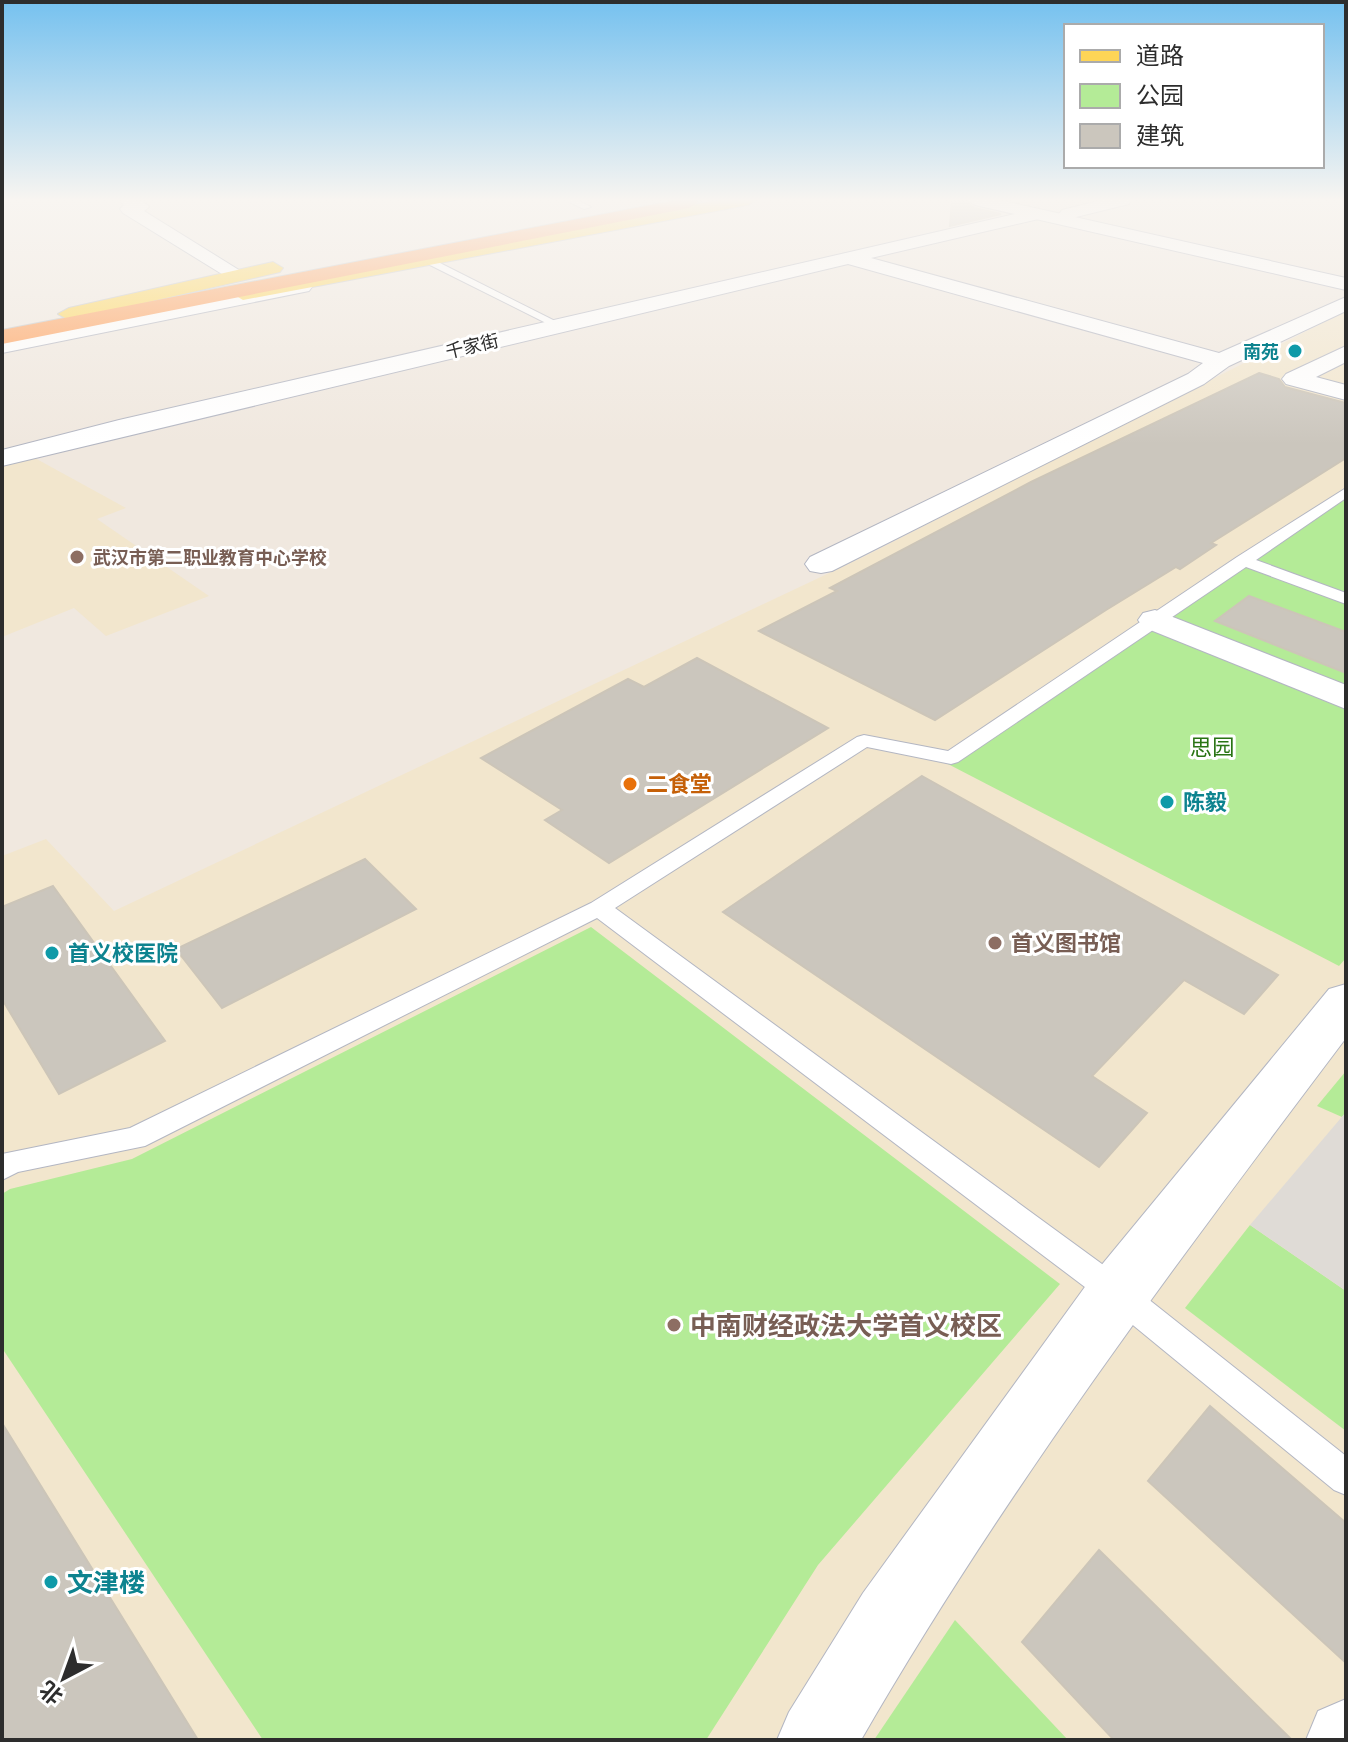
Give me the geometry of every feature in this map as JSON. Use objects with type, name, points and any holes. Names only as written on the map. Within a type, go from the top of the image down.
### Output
[{"type":"highway","points":[[2,327],[74,318],[266,281]]},
{"type":"highway","points":[[2,337],[74,318]]},
{"type":"main road","points":[[74,318],[213,281]]},
{"type":"main road","points":[[74,318],[322,281]]},
{"type":"street","points":[[2,318],[203,281]]},
{"type":"street","points":[[2,346],[326,281]]},
{"type":"street","name":"千家街","points":[[2,458],[754,281]]},
{"type":"street","points":[[931,281],[1221,361]]},
{"type":"street","points":[[821,564],[1196,379],[1221,361],[1346,303]]},
{"type":"street","points":[[1346,353],[1294,379],[1346,393]]},
{"type":"street","points":[[1155,620],[1346,698]]},
{"type":"street","points":[[817,1740],[889,1619],[1117,1293],[1346,1002]]},
{"type":"lane","points":[[470,281],[560,326]]},
{"type":"lane","points":[[5,1159],[135,1138],[599,908],[864,741],[951,758],[1346,492]]},
{"type":"lane","points":[[1243,560],[1346,599]]},
{"type":"lane","points":[[599,908],[1117,1293],[1346,1478]]},
{"type":"shaded area","name":"中南财经政法大学首义校区","points":[[1346,311],[1346,1740],[2,1740],[2,856],[46,839],[114,911],[863,557]]},
{"type":"shaded area","name":"武汉市第二职业教育中心学校","points":[[33,457],[126,508],[97,519],[209,596],[106,636],[74,608],[2,637],[2,465]]},
{"type":"shaded area","points":[[1346,1112],[1346,1291],[1250,1225]]},
{"type":"green space","name":"思园","points":[[1346,492],[1346,958],[1339,966],[946,763]]},
{"type":"green space","points":[[591,927],[1060,1284],[818,1565],[706,1740],[263,1740],[2,1348],[2,1194],[10,1189],[132,1159]]},
{"type":"green space","points":[[1346,1071],[1346,1112],[1342,1117],[1317,1106]]},
{"type":"green space","points":[[1250,1225],[1346,1291],[1346,1431],[1185,1308]]},
{"type":"green space","points":[[955,1620],[1068,1740],[874,1740]]},
{"type":"building","points":[[1259,373],[1279,379],[1285,387],[1346,403],[1346,458],[1211,543],[1216,545],[1180,569],[1176,567],[1106,610],[935,720],[759,631],[837,591],[830,588],[1031,482]]},
{"type":"building","points":[[1249,596],[1346,632],[1346,673],[1215,621]]},
{"type":"building","name":"二食堂","points":[[697,658],[828,728],[609,863],[545,820],[562,810],[481,758],[628,679],[644,687]]},
{"type":"building","name":"首义图书馆","points":[[922,776],[1278,975],[1244,1014],[1184,980],[1092,1076],[1147,1113],[1099,1167],[723,912]]},
{"type":"building","points":[[365,859],[416,909],[222,1008],[176,949]]},
{"type":"building","name":"首义校医院","points":[[53,886],[165,1041],[59,1094],[2,999],[2,907]]},
{"type":"building","points":[[1210,1406],[1346,1523],[1346,1663],[1148,1481]]},
{"type":"building","name":"文津楼","points":[[2,1423],[198,1740],[2,1740]]},
{"type":"building","points":[[1099,1550],[1292,1740],[1114,1740],[1022,1642]]},
{"type":"place","name":"南苑","points":[[1295,351]]},
{"type":"place","name":"武汉市第二职业教育中心学校","points":[[77,557]]},
{"type":"place","name":"二食堂","points":[[630,784]]},
{"type":"place","name":"陈毅","points":[[1167,802]]},
{"type":"place","name":"首义图书馆","points":[[995,943]]},
{"type":"place","name":"首义校医院","points":[[52,953]]},
{"type":"place","name":"中南财经政法大学首义校区","points":[[674,1325]]},
{"type":"place","name":"文津楼","points":[[51,1582]]}]
